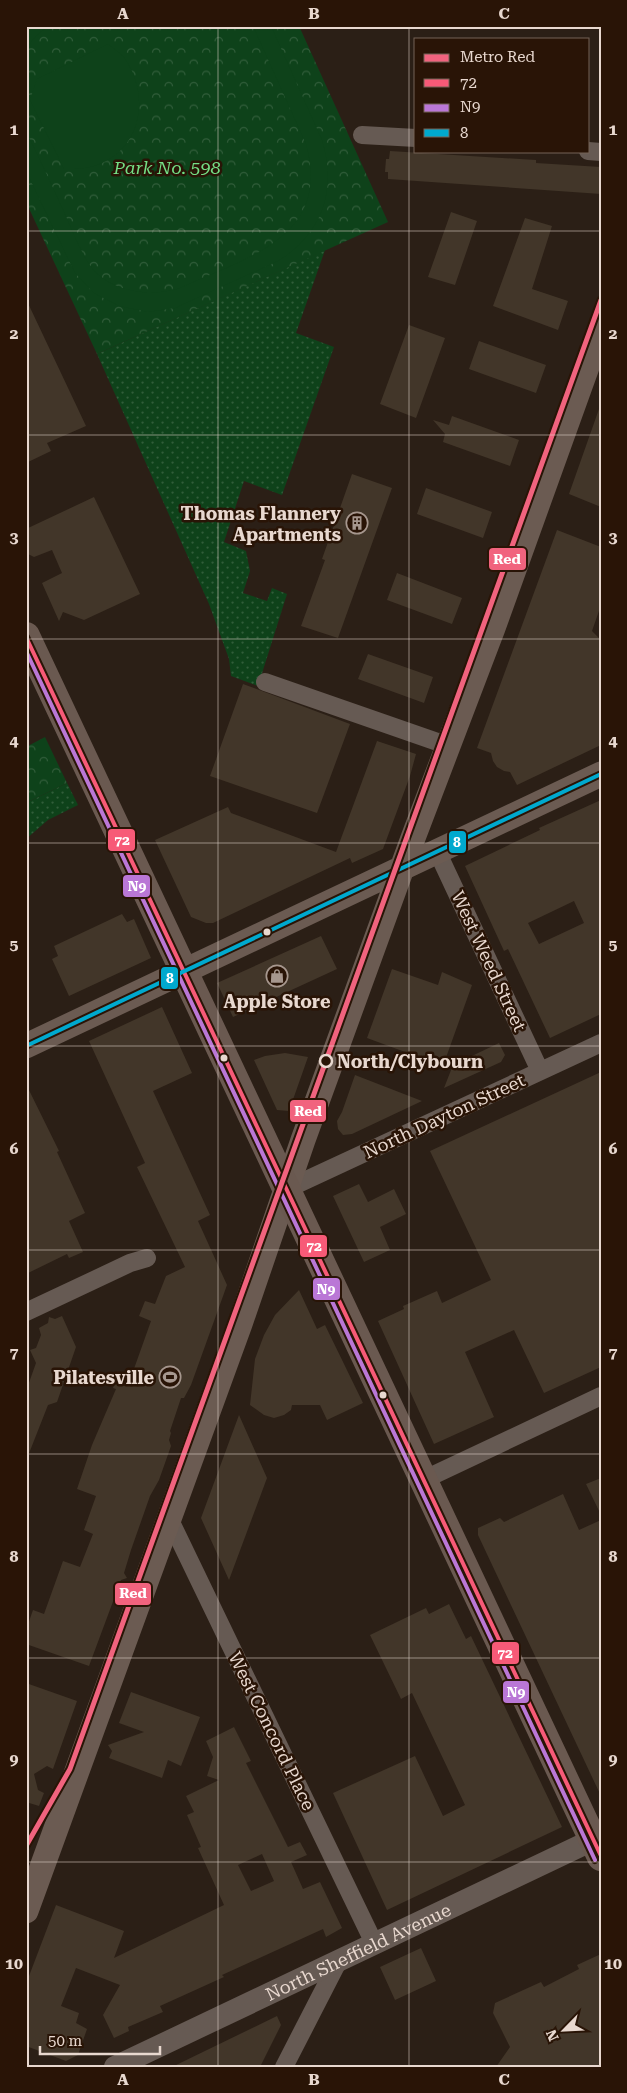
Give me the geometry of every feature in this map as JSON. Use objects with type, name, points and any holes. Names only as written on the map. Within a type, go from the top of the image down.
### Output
[{"type":"main road","points":[[26,1911],[402,867],[449,746],[601,328]]},
{"type":"main road","points":[[26,636],[423,1480],[598,1844]]},
{"type":"main road","points":[[26,1046],[601,774]]},
{"type":"street","points":[[362,134],[414,138]]},
{"type":"street","points":[[265,682],[449,746]]},
{"type":"street","name":"West Weed Street","points":[[437,851],[540,1071]]},
{"type":"street","name":"North Dayton Street","points":[[287,1189],[601,1043]]},
{"type":"street","points":[[26,1312],[130,1263],[148,1258]]},
{"type":"street","points":[[423,1480],[601,1396]]},
{"type":"street","name":"West Concord Place","points":[[169,1518],[374,1943]]},
{"type":"street","name":"North Sheffield Avenue","points":[[115,2067],[374,1943],[598,1844]]},
{"type":"street","points":[[284,2067],[339,1960]]},
{"type":"green space","name":"Park No. 598","points":[[26,26],[299,26],[388,222],[97,354],[26,202]]},
{"type":"green space","points":[[26,26],[48,26],[26,48]]},
{"type":"green space","points":[[253,26],[271,26],[322,140],[328,176],[327,193],[316,224],[293,250],[278,261],[175,308],[148,312],[119,306],[94,293],[75,273],[26,171],[26,131],[82,252],[89,264],[107,281],[118,287],[130,290],[143,292],[168,291],[180,288],[232,266],[278,240],[295,223],[307,202],[311,176],[306,144]]},
{"type":"green space","points":[[108,44],[125,59],[133,72],[139,102],[138,117],[134,131],[116,155],[102,163],[88,168],[64,169],[30,100],[37,79]]},
{"type":"green space","points":[[325,250],[296,333],[334,347],[282,495],[244,481],[224,542],[246,551],[250,571],[243,593],[267,601],[272,588],[287,594],[258,686],[231,676],[229,659],[209,604],[97,354]]},
{"type":"green space","points":[[45,737],[67,783],[26,803],[26,747]]},
{"type":"green space","points":[[67,783],[78,805],[48,820],[26,839],[26,803]]},
{"type":"building","points":[[390,151],[536,160],[536,163],[601,167],[601,194],[388,179],[388,172],[385,172],[386,159],[389,159]]},
{"type":"building","points":[[451,212],[477,221],[455,285],[428,277]]},
{"type":"building","points":[[525,218],[552,226],[532,289],[568,301],[558,330],[493,306]]},
{"type":"building","points":[[26,299],[86,426],[47,443],[51,451],[26,463]]},
{"type":"building","points":[[409,325],[445,338],[416,418],[380,404]]},
{"type":"building","points":[[479,341],[546,365],[536,393],[469,369]]},
{"type":"building","points":[[599,409],[601,409],[601,507],[569,494]]},
{"type":"building","points":[[452,416],[519,440],[510,466],[443,442],[445,434],[433,420],[449,425]]},
{"type":"building","points":[[352,474],[392,488],[338,638],[301,626],[325,560],[322,559]]},
{"type":"building","points":[[426,488],[492,512],[483,538],[417,514]]},
{"type":"building","points":[[94,497],[140,594],[84,620],[63,612],[59,621],[42,583],[62,573],[52,550],[34,557],[28,554],[26,550],[26,529]]},
{"type":"building","points":[[557,530],[601,547],[601,605],[592,631],[601,640],[601,745],[517,785],[510,772],[497,767],[491,753],[477,748]]},
{"type":"building","points":[[397,573],[462,598],[452,624],[387,600]]},
{"type":"building","points":[[368,654],[433,677],[424,703],[358,679]]},
{"type":"building","points":[[243,684],[350,724],[317,813],[210,776]]},
{"type":"building","points":[[377,741],[416,754],[410,776],[383,849],[352,863],[350,858],[213,923],[206,923],[191,917],[155,840],[228,807],[231,813],[336,852]]},
{"type":"building","points":[[601,800],[601,1014],[550,1038],[508,949],[504,951],[465,866],[540,830],[539,828]],"holes":[[[574,901],[584,923],[539,944],[528,923]]]},
{"type":"building","points":[[122,914],[127,922],[134,919],[151,958],[69,996],[52,959],[58,956],[54,946]]},
{"type":"building","name":"Apple Store","points":[[321,936],[337,969],[233,1017],[217,983]]},
{"type":"building","points":[[392,969],[438,985],[442,972],[472,985],[443,1066],[367,1038]]},
{"type":"building","points":[[162,1007],[192,1073],[153,1091],[210,1215],[198,1221],[227,1285],[191,1385],[184,1398],[181,1398],[170,1431],[169,1440],[171,1446],[159,1480],[150,1496],[124,1573],[127,1578],[121,1580],[89,1666],[26,1644],[26,1630],[33,1610],[44,1614],[63,1561],[80,1567],[93,1534],[84,1530],[96,1496],[77,1489],[92,1445],[116,1389],[113,1388],[118,1375],[130,1380],[151,1321],[139,1316],[145,1301],[155,1304],[166,1276],[185,1267],[137,1167],[145,1163],[89,1041]]},
{"type":"building","points":[[499,1043],[505,1055],[501,1062],[444,1088],[453,1065]]},
{"type":"building","points":[[285,1053],[308,1057],[289,1111],[277,1110],[254,1060]]},
{"type":"building","points":[[601,1072],[601,1367],[544,1393],[514,1330],[465,1352],[494,1417],[434,1444],[378,1321],[404,1309],[403,1306],[437,1291],[442,1303],[491,1280],[430,1151]]},
{"type":"building","points":[[355,1075],[422,1101],[352,1134],[343,1135],[338,1129],[337,1121]]},
{"type":"building","points":[[26,1084],[59,1151],[57,1152],[85,1213],[69,1221],[83,1252],[69,1258],[67,1254],[26,1274]]},
{"type":"building","points":[[359,1184],[368,1202],[394,1189],[406,1214],[380,1227],[390,1250],[364,1262],[333,1196]]},
{"type":"building","points":[[299,1290],[317,1329],[325,1325],[363,1403],[327,1420],[320,1405],[292,1405],[291,1410],[284,1415],[274,1418],[264,1415],[250,1405],[255,1359],[264,1335],[275,1315]]},
{"type":"building","points":[[62,1316],[76,1347],[57,1402],[48,1405],[26,1461],[26,1391],[36,1363],[30,1350],[36,1348],[41,1335],[39,1328],[48,1323],[49,1317],[55,1319]]},
{"type":"building","points":[[239,1415],[267,1478],[229,1580],[201,1518]]},
{"type":"building","points":[[601,1478],[601,1515],[586,1484]]},
{"type":"building","points":[[563,1494],[579,1530],[601,1520],[601,1796],[478,1535],[478,1528],[500,1518],[504,1522]]},
{"type":"building","points":[[449,1604],[466,1639],[471,1636],[562,1827],[387,1910],[333,1793],[415,1756],[443,1816],[465,1805],[412,1693],[401,1699],[370,1635],[426,1608],[429,1614]]},
{"type":"building","points":[[26,1683],[77,1701],[53,1769],[47,1766],[34,1774],[38,1790],[44,1793],[39,1806],[26,1802]]},
{"type":"building","points":[[131,1692],[200,1717],[181,1766],[168,1760],[162,1778],[109,1758],[112,1751],[108,1745],[144,1732],[119,1723]]},
{"type":"building","points":[[234,1727],[251,1761],[246,1763],[288,1847],[300,1842],[307,1855],[291,1862],[303,1889],[320,1882],[342,1928],[326,1937],[323,1929],[222,1975],[224,1977],[160,2006],[163,2012],[128,2027],[129,2031],[114,2038],[103,2015],[120,1985],[76,1968],[61,2006],[79,2013],[76,2023],[87,2029],[78,2055],[66,2061],[26,2046],[26,1984],[56,1905],[124,1931],[114,1958],[224,1905],[198,1848],[201,1847],[187,1815],[194,1812],[186,1796],[219,1780],[207,1776],[213,1757],[206,1741]],"holes":[[[262,1854],[274,1881],[251,1891],[238,1865]]]},
{"type":"building","points":[[421,1948],[436,1981],[395,2000],[380,1967]]},
{"type":"building","points":[[601,1954],[601,2067],[496,2067],[510,2047],[493,2013],[495,2003],[541,1982],[544,1987],[579,1969],[577,1965]]},
{"type":"building","points":[[277,2016],[281,2025],[260,2067],[172,2067]]},
{"type":"metro line","name":"Red","points":[[26,1846],[70,1769],[601,300]]},
{"type":"transit line","name":"72","points":[[26,637],[601,1856]]},
{"type":"transit line","name":"N9","points":[[26,651],[595,1860]]},
{"type":"transit line","name":"8","points":[[26,1046],[601,774]]},
{"type":"place","name":"Thomas Flannery Apartments","points":[[357,523]]},
{"type":"place","name":"Apple Store","points":[[277,976]]},
{"type":"place","name":"North/Clybourn","points":[[326,1061]]},
{"type":"place","name":"Pilatesville","points":[[170,1377]]}]
